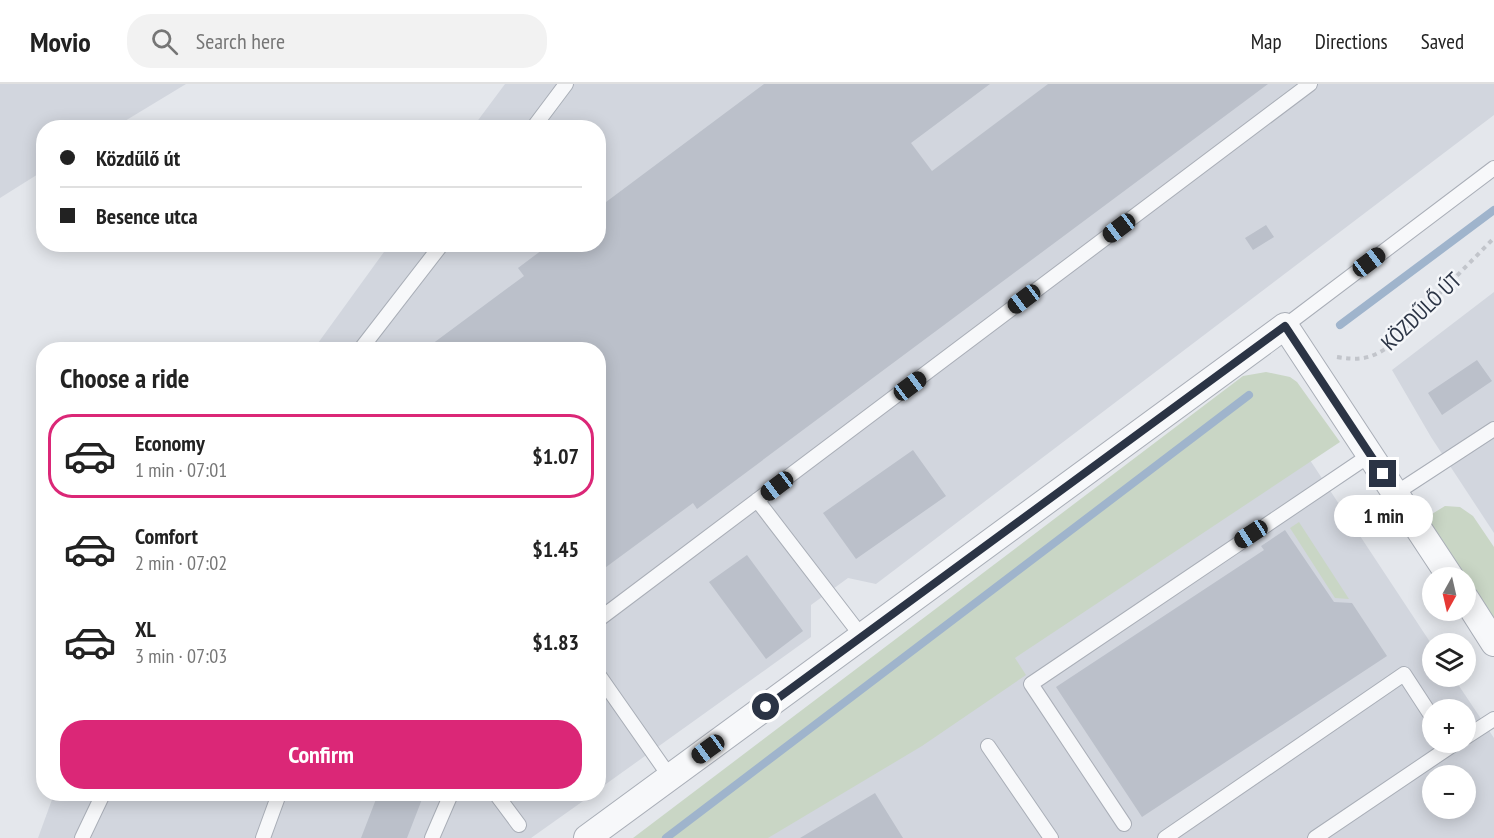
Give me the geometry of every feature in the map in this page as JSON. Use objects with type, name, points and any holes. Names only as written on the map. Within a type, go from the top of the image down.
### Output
[{"type":"street","points":[[587,838],[1285,326],[1444,567]]},
{"type":"street","points":[[1476,615],[1494,643]]},
{"type":"lane","points":[[539,120],[566,84]]},
{"type":"lane","points":[[606,614],[1310,84]]},
{"type":"lane","points":[[1285,326],[1494,168]]},
{"type":"lane","points":[[366,342],[436,252]]},
{"type":"lane","points":[[1396,493],[1494,429]]},
{"type":"lane","points":[[1124,824],[1031,684],[1370,455]]},
{"type":"lane","points":[[758,500],[862,638]]},
{"type":"lane","points":[[1165,838],[1404,674],[1422,702]]},
{"type":"lane","points":[[606,685],[670,777]]},
{"type":"lane","points":[[1476,731],[1494,719]]},
{"type":"lane","points":[[988,746],[1051,838]]},
{"type":"lane","points":[[1315,838],[1440,753]]},
{"type":"lane","points":[[82,838],[100,801]]},
{"type":"lane","points":[[263,838],[276,801]]},
{"type":"lane","points":[[432,838],[448,801]]},
{"type":"lane","points":[[501,801],[519,825]]},
{"type":"path","name":"KÖZDŰLŐ ÚT","points":[[1302,351],[1359,360],[1372,357],[1385,349],[1494,238]]},
{"type":"shaded area","points":[[0,84],[186,84],[127,120],[36,120],[36,175],[0,198]]},
{"type":"shaded area","points":[[505,84],[1494,84],[1494,115],[876,584],[848,578],[811,605],[811,637],[606,784],[606,342],[319,342],[384,252],[606,252],[606,120],[478,120]]},
{"type":"shaded area","points":[[1494,292],[1494,533],[1431,437],[1392,370]]},
{"type":"shaded area","points":[[1302,448],[1424,633],[1422,633],[1422,687],[1460,687],[1468,699],[1422,699],[1422,753],[1476,753],[1476,711],[1494,738],[1494,838],[764,838]]},
{"type":"shaded area","points":[[51,801],[583,801],[531,838],[38,838]]},
{"type":"green space","points":[[1266,372],[1290,377],[1297,382],[1340,442],[1015,658],[1026,675],[922,746],[768,838],[633,838],[1243,376]]},
{"type":"green space","points":[[1445,506],[1460,507],[1473,516],[1494,547],[1494,619],[1476,592],[1476,567],[1460,567],[1427,517]]},
{"type":"green space","points":[[1299,522],[1349,599],[1335,598],[1290,528]]},
{"type":"building","points":[[764,84],[990,84],[911,143],[932,171],[1048,84],[1268,84],[697,509],[693,503],[606,567],[606,342],[435,342],[524,276],[518,268],[539,252],[606,252],[606,202]]},
{"type":"building","points":[[1266,225],[1274,237],[1253,250],[1245,238]]},
{"type":"building","points":[[1477,360],[1492,381],[1442,415],[1428,393]]},
{"type":"building","points":[[913,450],[946,496],[856,559],[823,513]]},
{"type":"building","points":[[1285,530],[1334,602],[1352,603],[1387,656],[1142,817],[1056,687],[1264,550],[1261,546]]},
{"type":"building","points":[[747,555],[803,631],[766,659],[709,582]]},
{"type":"building","points":[[875,793],[903,838],[800,838]]},
{"type":"building","points":[[375,801],[421,801],[407,838],[361,838]]},
{"type":"waterway","points":[[1340,325],[1494,210]]},
{"type":"waterway","points":[[666,838],[1249,395]]},
{"type":"route","points":[[766,707],[1285,326],[1383,474]]}]
